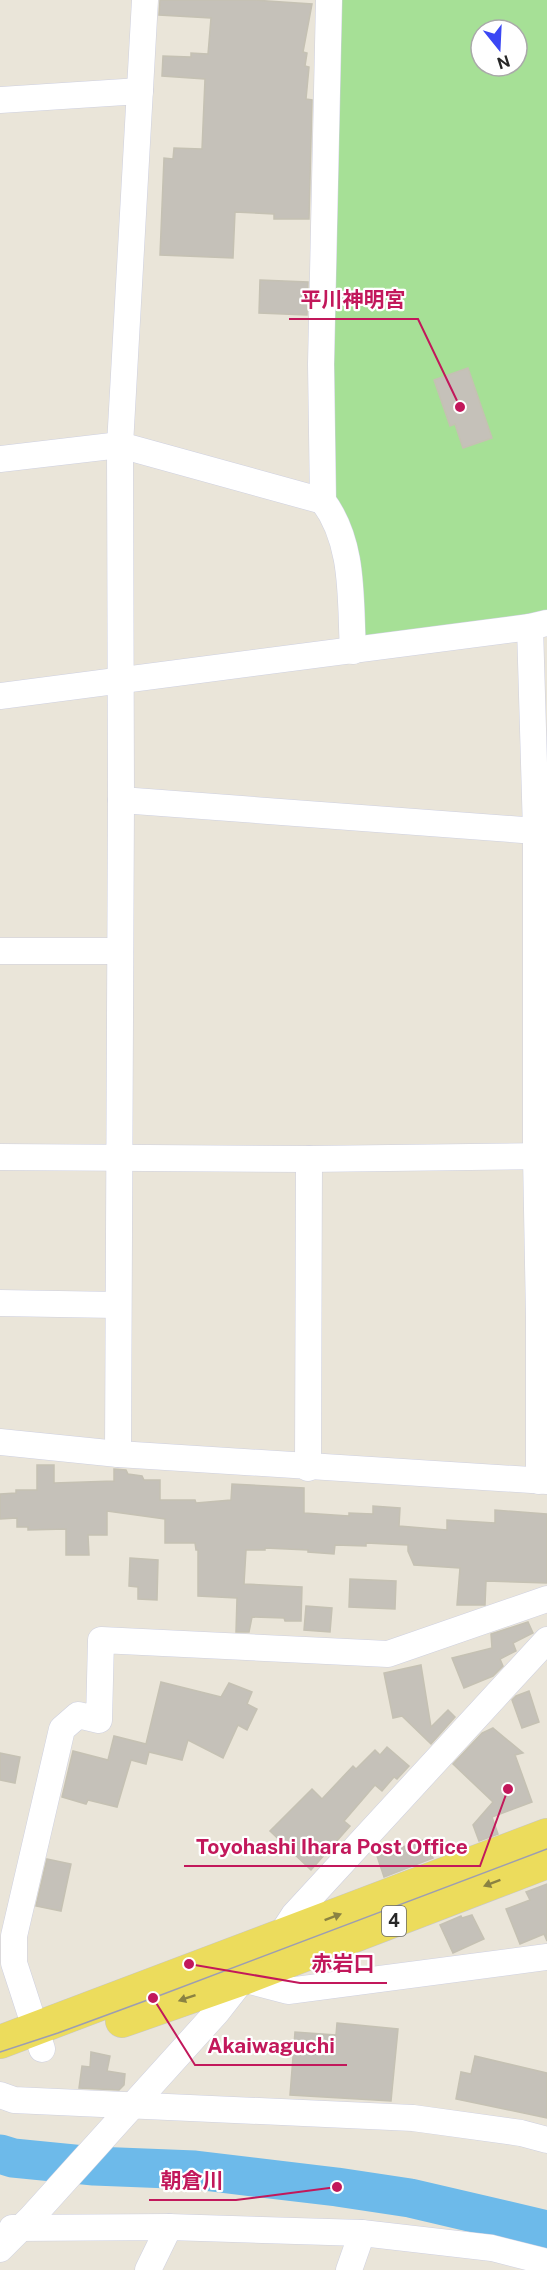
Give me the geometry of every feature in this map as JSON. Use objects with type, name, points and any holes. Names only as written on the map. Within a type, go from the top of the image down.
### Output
[{"type":"main road","name":"4","points":[[0,2062],[39,2039],[279,1938],[547,1835]]},
{"type":"main road","name":"4","points":[[0,2042],[39,2039],[242,1979],[547,1862]]},
{"type":"street","points":[[117,1454],[121,800],[120,445],[145,0]]},
{"type":"street","points":[[328,0],[321,364],[323,501],[333,514],[350,565],[353,651]]},
{"type":"street","points":[[0,100],[140,91]]},
{"type":"street","points":[[0,459],[120,445],[323,501]]},
{"type":"street","points":[[0,696],[538,625],[542,830],[543,1481],[308,1468],[117,1454],[0,1442]]},
{"type":"street","points":[[121,800],[542,830]]},
{"type":"street","points":[[0,951],[120,951]]},
{"type":"street","points":[[0,1157],[309,1159],[541,1156]]},
{"type":"street","points":[[308,1468],[309,1159]]},
{"type":"street","points":[[0,1303],[117,1305]]},
{"type":"street","points":[[39,2039],[14,1963],[14,1936],[62,1729],[78,1715],[99,1720],[101,1640],[388,1654],[547,1599]]},
{"type":"street","points":[[0,2249],[18,2224],[130,2108],[220,2009],[242,1979],[279,1938],[294,1915],[547,1640]]},
{"type":"street","points":[[242,1979],[288,1991],[547,1957]]},
{"type":"street","points":[[0,2094],[14,2100],[130,2108],[413,2118],[521,2133],[547,2140]]},
{"type":"street","points":[[18,2224],[362,2233],[492,2248],[547,2262]]},
{"type":"street","points":[[148,2270],[169,2227]]},
{"type":"street","points":[[349,2270],[362,2233]]},
{"type":"green space","points":[[329,0],[547,0],[547,623],[353,651],[333,514]]},
{"type":"building","points":[[160,0],[253,0],[312,4],[303,52],[307,53],[305,66],[309,67],[306,99],[312,100],[309,219],[274,219],[274,214],[235,212],[233,258],[160,255],[164,158],[173,159],[174,148],[202,149],[205,79],[162,76],[163,56],[191,57],[191,53],[208,54],[211,18],[159,15]]},
{"type":"building","points":[[260,280],[308,282],[307,315],[259,313]]},
{"type":"building","points":[[468,368],[492,438],[463,448],[455,424],[450,426],[434,380]]},
{"type":"building","points":[[37,1465],[54,1465],[54,1483],[114,1481],[114,1469],[126,1470],[128,1474],[142,1476],[144,1480],[160,1480],[160,1500],[195,1500],[196,1503],[231,1500],[232,1484],[304,1488],[304,1513],[349,1516],[349,1513],[373,1514],[373,1506],[400,1508],[399,1526],[447,1530],[447,1520],[495,1523],[495,1510],[547,1514],[547,1583],[486,1581],[485,1605],[457,1605],[460,1568],[414,1565],[408,1545],[366,1543],[366,1546],[335,1545],[334,1554],[265,1548],[265,1550],[246,1550],[244,1584],[302,1587],[301,1621],[252,1617],[249,1632],[236,1632],[237,1598],[198,1596],[198,1550],[196,1550],[195,1543],[165,1543],[165,1519],[107,1511],[107,1535],[88,1535],[89,1555],[66,1555],[66,1529],[28,1530],[28,1527],[17,1527],[17,1518],[0,1519],[0,1494],[16,1493],[16,1490],[37,1490]]},
{"type":"building","points":[[130,1558],[158,1560],[157,1600],[138,1599],[138,1587],[129,1586]]},
{"type":"building","points":[[350,1579],[396,1581],[395,1609],[349,1607]]},
{"type":"building","points":[[306,1606],[332,1608],[330,1632],[304,1630]]},
{"type":"building","points":[[528,1622],[533,1633],[513,1643],[516,1651],[500,1659],[503,1666],[493,1676],[464,1688],[452,1658],[492,1648],[491,1634]]},
{"type":"building","points":[[421,1665],[431,1727],[448,1710],[455,1717],[431,1744],[402,1716],[393,1718],[384,1673]]},
{"type":"building","points":[[161,1682],[221,1697],[229,1683],[252,1692],[247,1704],[257,1709],[247,1730],[238,1725],[223,1758],[188,1740],[182,1760],[149,1752],[146,1764],[131,1760],[117,1807],[88,1800],[86,1804],[62,1797],[73,1751],[108,1760],[114,1736],[146,1744]]},
{"type":"building","points":[[529,1691],[539,1722],[522,1728],[512,1700]]},
{"type":"building","points":[[493,1728],[523,1753],[515,1755],[532,1802],[492,1817],[498,1834],[479,1841],[473,1825],[493,1802],[453,1764],[482,1733]]},
{"type":"building","points":[[387,1747],[409,1766],[397,1779],[394,1777],[382,1791],[375,1785],[344,1821],[350,1826],[311,1870],[270,1831],[312,1789],[322,1799],[353,1766],[356,1769],[375,1750],[380,1755]]},
{"type":"building","points":[[0,1753],[20,1757],[15,1783],[0,1780]]},
{"type":"building","points":[[426,1839],[433,1858],[384,1877],[377,1856]]},
{"type":"building","points":[[47,1859],[71,1864],[61,1911],[36,1906]]},
{"type":"building","points":[[547,1884],[547,1941],[544,1934],[520,1944],[506,1909],[530,1900],[526,1892]]},
{"type":"building","points":[[472,1915],[484,1939],[453,1953],[440,1925],[461,1916],[462,1918]]},
{"type":"building","points":[[337,2023],[398,2029],[391,2101],[290,2095],[295,2032],[336,2035]]},
{"type":"building","points":[[91,2052],[110,2056],[107,2071],[125,2074],[124,2085],[119,2090],[79,2088],[82,2066],[90,2067]]},
{"type":"building","points":[[475,2056],[547,2073],[547,2118],[456,2099],[461,2072],[471,2074]]},
{"type":"waterway","points":[[0,2154],[13,2158],[94,2166],[195,2170],[337,2187],[410,2198],[547,2230]]},
{"type":"tram line","points":[[0,2052],[153,1998],[547,1849]]},
{"type":"place","name":"平川神明宮","points":[[460,407]]},
{"type":"place","name":"Toyohashi Ihara Post Office","points":[[508,1789]]},
{"type":"place","name":"赤岩口","points":[[189,1964]]},
{"type":"place","name":"Akaiwaguchi","points":[[153,1998]]},
{"type":"place","name":"朝倉川","points":[[337,2187]]}]
